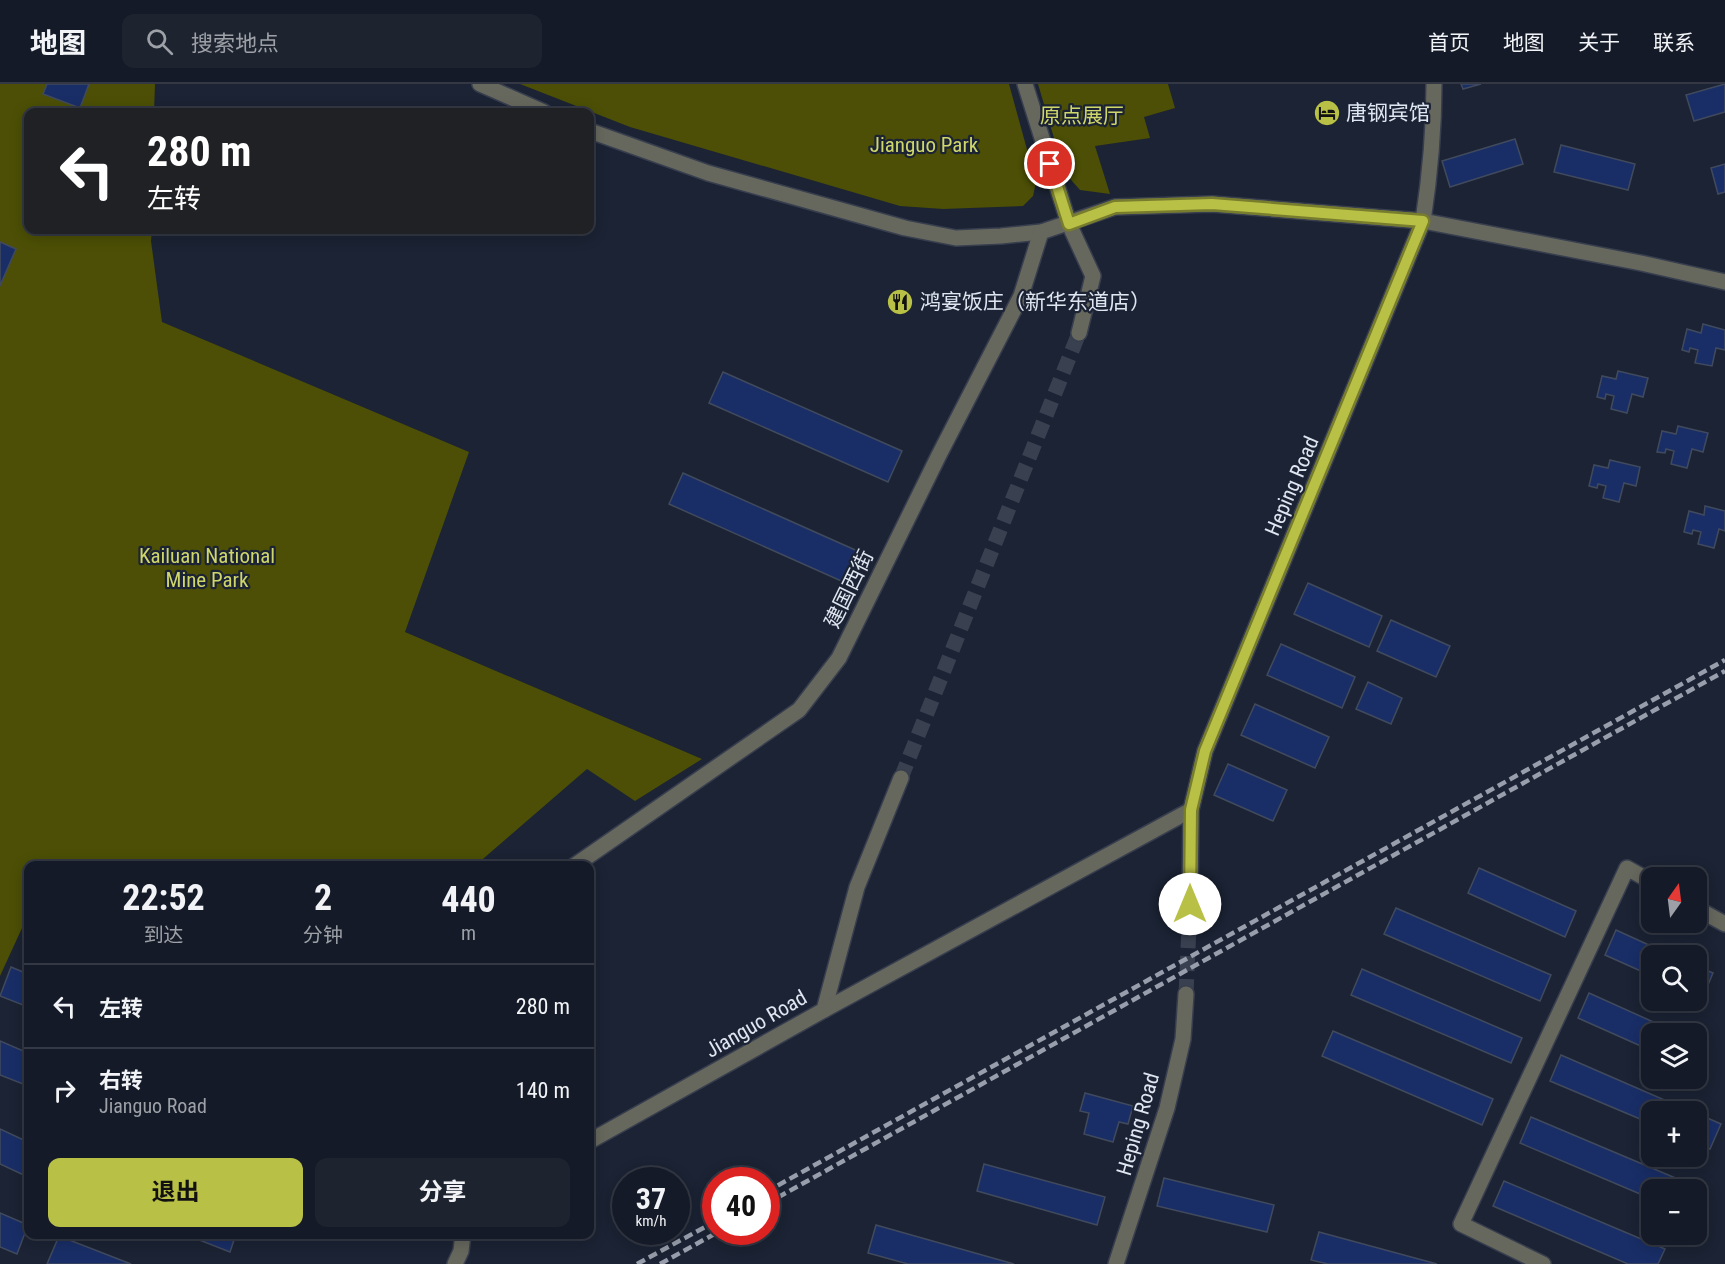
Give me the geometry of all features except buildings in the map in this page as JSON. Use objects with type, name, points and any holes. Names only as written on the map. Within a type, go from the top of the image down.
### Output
[{"type":"street","points":[[480,84],[535,108]]},
{"type":"street","points":[[1025,84],[1069,224],[1093,276],[1079,333]]},
{"type":"street","name":"Heping Road","points":[[1190,904],[1191,810],[1205,751],[1423,221],[1433,133],[1434,84]]},
{"type":"street","points":[[594,132],[708,173],[905,228],[956,237],[1041,232],[1115,207],[1212,204],[1423,221],[1641,263],[1725,282]]},
{"type":"street","name":"建国西街","points":[[581,861],[799,710],[839,658],[1020,296],[1041,232]]},
{"type":"street","name":"Jianguo Road","points":[[594,1139],[824,1010],[857,887],[901,778]]},
{"type":"street","points":[[824,1010],[1191,810]]},
{"type":"street","points":[[1543,1264],[1461,1224],[1627,868],[1641,876]]},
{"type":"street","points":[[1707,914],[1725,924]]},
{"type":"street","name":"Heping Road","points":[[1116,1264],[1167,1108],[1183,1039],[1186,994]]},
{"type":"street","points":[[455,1264],[462,1239]]},
{"type":"green space","name":"Kailuan National Mine Park","points":[[0,84],[155,84],[154,108],[24,108],[24,234],[152,234],[162,322],[469,452],[405,632],[702,759],[635,801],[587,769],[481,861],[24,861],[24,924],[0,976]]},
{"type":"green space","name":"Jianguo Park","points":[[520,84],[1009,84],[1036,182],[1033,196],[1023,206],[943,209],[900,206],[630,127],[594,113],[594,108],[581,108]]},
{"type":"green space","name":"原点展厅","points":[[1038,84],[1168,84],[1175,108],[1144,117],[1150,138],[1095,146],[1110,194],[1080,190],[1064,172]]},
{"type":"tunnel","points":[[901,778],[1079,333]]},
{"type":"tunnel","points":[[1186,994],[1190,904]]},
{"type":"railway","points":[[780,1184],[1725,660]]},
{"type":"railway","points":[[780,1196],[1725,671]]},
{"type":"railway","points":[[637,1264],[702,1229]]},
{"type":"railway","points":[[660,1264],[702,1241]]},
{"type":"place","name":"唐钢宾馆","points":[[1327,113]]},
{"type":"place","name":"鸿宴饭庄（新华东道店）","points":[[900,302]]},
{"type":"route","points":[[1050,164],[1069,224],[1115,207],[1212,204],[1423,221],[1205,751],[1191,810],[1190,904]]}]
